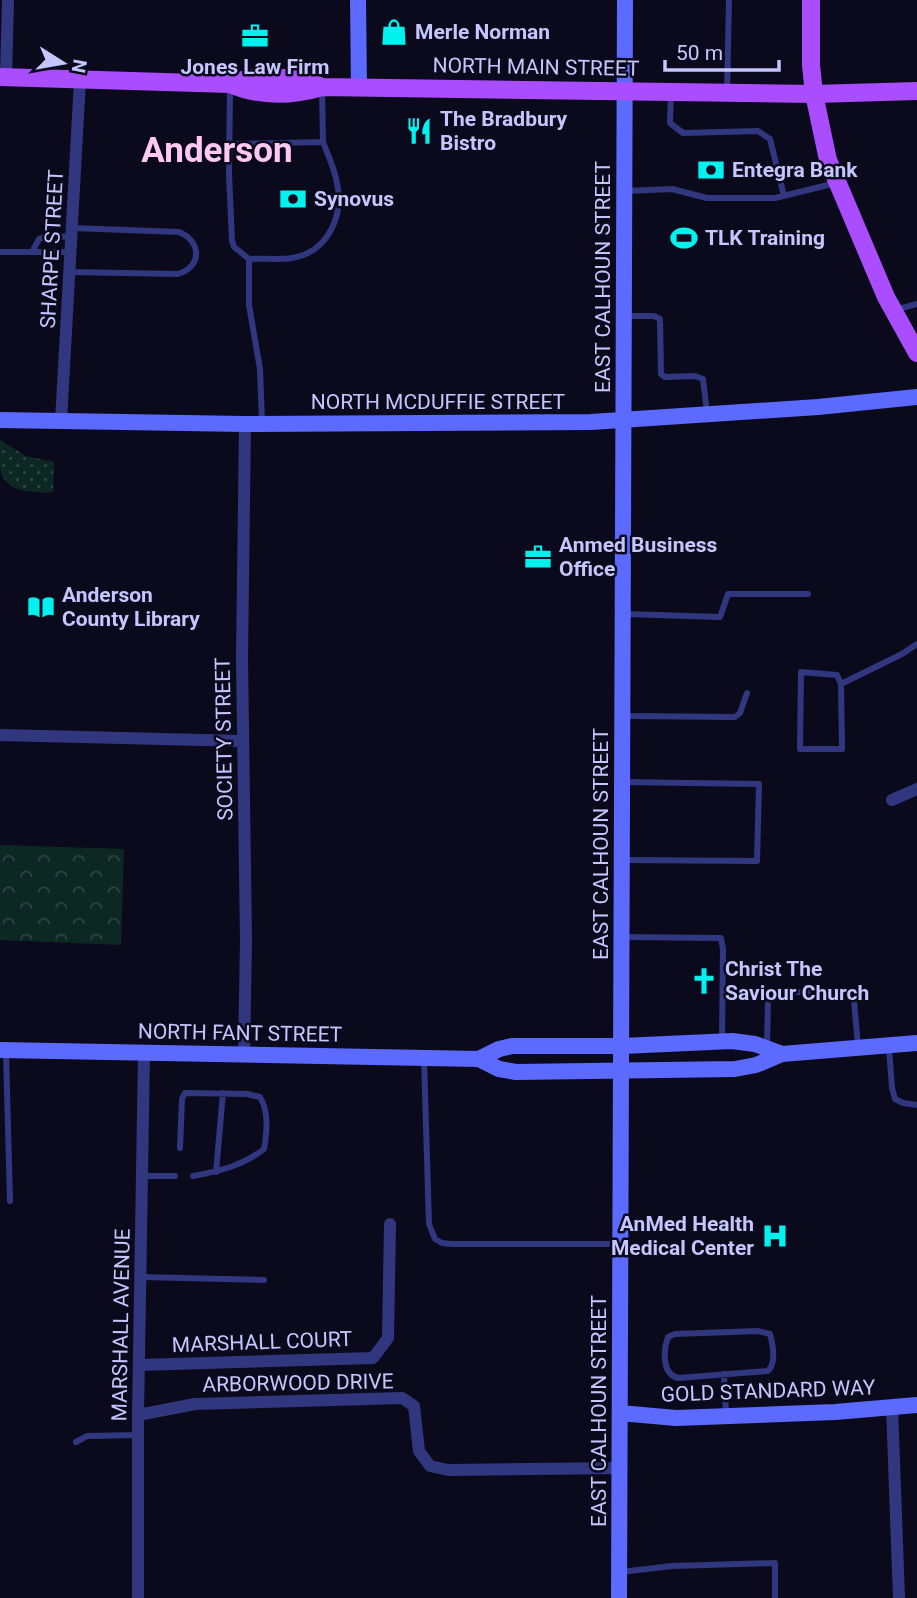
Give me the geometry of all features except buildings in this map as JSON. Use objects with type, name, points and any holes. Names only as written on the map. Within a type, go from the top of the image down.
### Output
[{"type":"main road","points":[[811,0],[810,52],[814,94],[828,160],[893,311],[917,353]]},
{"type":"main road","name":"NORTH MAIN STREET","points":[[3,77],[230,84],[250,93],[300,93],[321,87],[814,94],[917,91]]},
{"type":"street","points":[[3,77],[8,0]]},
{"type":"street","points":[[358,0],[359,87]]},
{"type":"street","name":"EAST CALHOUN STREET","points":[[619,1598],[625,0]]},
{"type":"street","name":"SHARPE STREET","points":[[61,421],[71,252],[68,234],[80,80]]},
{"type":"street","name":"NORTH MCDUFFIE STREET","points":[[0,419],[245,424],[497,424],[624,420],[818,407],[917,397]]},
{"type":"street","name":"SOCIETY STREET","points":[[244,1054],[246,940],[242,658],[245,424]]},
{"type":"street","points":[[0,735],[243,741]]},
{"type":"street","points":[[892,800],[917,789]]},
{"type":"street","name":"NORTH FANT STREET","points":[[479,1059],[512,1046],[722,1042],[755,1044],[775,1051],[917,1043]]},
{"type":"street","name":"NORTH FANT STREET","points":[[3,1050],[479,1059],[499,1069],[516,1072],[735,1069],[756,1065],[775,1051]]},
{"type":"street","name":"MARSHALL AVENUE","points":[[138,1598],[144,1052]]},
{"type":"street","name":"MARSHALL COURT","points":[[139,1365],[373,1358],[388,1338],[390,1224]]},
{"type":"street","name":"ARBORWOOD DRIVE","points":[[138,1415],[195,1404],[402,1398],[414,1406],[419,1451],[430,1466],[449,1470],[620,1468]]},
{"type":"street","name":"GOLD STANDARD WAY","points":[[620,1413],[676,1418],[917,1405]]},
{"type":"street","points":[[892,1407],[899,1598]]},
{"type":"lane","points":[[727,93],[729,0]]},
{"type":"lane","points":[[230,84],[232,241],[234,247],[249,259],[294,258],[321,245],[333,229],[338,207],[337,183],[323,142],[321,87]]},
{"type":"lane","points":[[671,91],[670,123],[683,133],[758,131],[770,139],[784,196]]},
{"type":"lane","points":[[229,144],[323,142]]},
{"type":"lane","points":[[624,191],[672,189],[707,198],[775,198],[838,183]]},
{"type":"lane","points":[[68,234],[179,232],[187,235],[194,243],[196,256],[189,271],[178,274],[70,272]]},
{"type":"lane","points":[[32,252],[44,237]]},
{"type":"lane","points":[[0,253],[71,252]]},
{"type":"lane","points":[[249,259],[249,304],[260,369],[262,424]]},
{"type":"lane","points":[[893,311],[917,304]]},
{"type":"lane","points":[[624,316],[654,316],[660,319],[661,374],[665,377],[695,376],[703,379],[707,414]]},
{"type":"lane","points":[[623,614],[720,617],[728,594],[808,594]]},
{"type":"lane","points":[[841,684],[902,654],[917,643]]},
{"type":"lane","points":[[801,672],[837,675],[841,684],[842,749],[800,749],[801,672]]},
{"type":"lane","points":[[623,716],[735,717],[740,713],[747,694]]},
{"type":"lane","points":[[622,782],[759,784],[757,861],[622,860]]},
{"type":"lane","points":[[622,937],[721,938],[722,1042]]},
{"type":"lane","points":[[775,1051],[768,999],[774,992],[848,992],[853,1001],[858,1048]]},
{"type":"lane","points":[[889,1045],[895,1099],[917,1105]]},
{"type":"lane","points":[[3,1050],[10,1201]]},
{"type":"lane","points":[[424,1058],[429,1224],[435,1239],[452,1244],[621,1244]]},
{"type":"lane","points":[[180,1148],[182,1099],[185,1093],[260,1097],[265,1105],[264,1149],[250,1160],[216,1172],[192,1176]]},
{"type":"lane","points":[[216,1172],[223,1093]]},
{"type":"lane","points":[[142,1176],[175,1176]]},
{"type":"lane","points":[[141,1277],[264,1280]]},
{"type":"lane","points":[[758,1331],[770,1334],[772,1367],[768,1371],[724,1374],[678,1378],[670,1376],[666,1371],[665,1345],[668,1338],[675,1335],[758,1331]]},
{"type":"lane","points":[[724,1374],[726,1416]]},
{"type":"lane","points":[[76,1442],[88,1436],[139,1435]]},
{"type":"lane","points":[[619,1573],[672,1566],[775,1563],[775,1598]]},
{"type":"green space","points":[[0,440],[26,456],[54,462],[53,492],[21,490],[7,483],[0,469]]},
{"type":"green space","points":[[0,845],[124,849],[121,945],[0,940]]},
{"type":"place","name":"Merle Norman","points":[[394,32]]},
{"type":"place","name":"Jones Law Firm","points":[[255,36]]},
{"type":"place","name":"The Bradbury Bistro","points":[[419,131]]},
{"type":"place","name":"Entegra Bank","points":[[711,170]]},
{"type":"place","name":"Synovus","points":[[293,199]]},
{"type":"place","name":"TLK Training","points":[[684,238]]},
{"type":"place","name":"Anmed Business Office","points":[[538,557]]},
{"type":"place","name":"Anderson County Library","points":[[41,607]]},
{"type":"place","name":"Christ The Saviour Church","points":[[704,981]]},
{"type":"place","name":"AnMed Health Medical Center","points":[[775,1236]]},
{"type":"district","name":"Anderson","points":[[217,150]]}]
